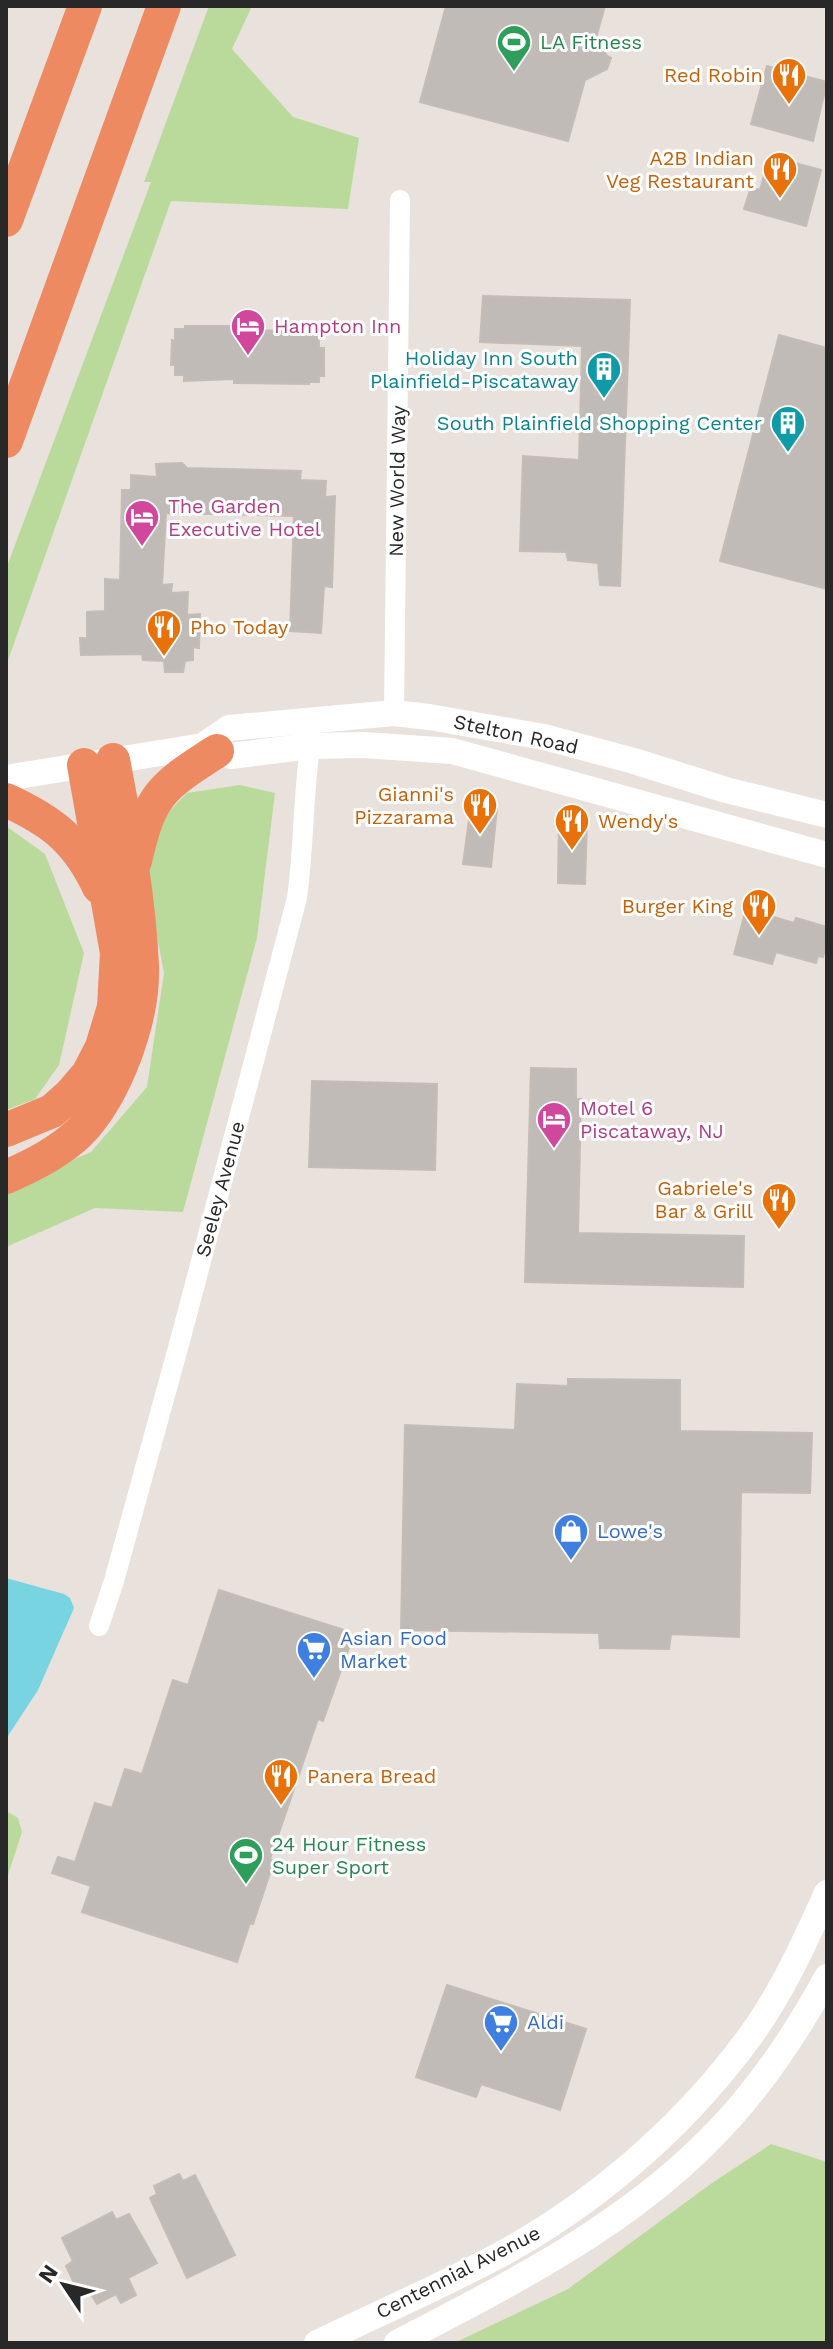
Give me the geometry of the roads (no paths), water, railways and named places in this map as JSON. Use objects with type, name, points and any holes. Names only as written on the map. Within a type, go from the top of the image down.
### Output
[{"type":"highway","points":[[6,220],[85,6]]},
{"type":"highway","points":[[6,441],[164,6]]},
{"type":"highway","points":[[6,175],[41,122]]},
{"type":"highway","points":[[133,874],[143,824],[159,795],[210,748]]},
{"type":"highway","points":[[6,1177],[37,1165],[79,1133],[116,1080],[135,1027],[142,968],[133,874],[98,763]]},
{"type":"highway","points":[[6,1130],[52,1111],[70,1095],[88,1074],[102,1047],[114,1007],[117,953],[98,763]]},
{"type":"highway","points":[[6,800],[37,814],[60,831],[91,872],[111,912]]},
{"type":"main road","name":"Stelton Road","points":[[210,748],[229,728],[394,713],[544,737],[827,815]]},
{"type":"main road","name":"Stelton Road","points":[[6,778],[210,748],[231,756],[310,746],[393,746],[452,751],[827,855]]},
{"type":"main road","name":"Centennial Avenue","points":[[317,2343],[513,2247],[587,2200],[653,2145],[706,2091],[756,2027],[795,1961],[827,1893]]},
{"type":"main road","name":"Centennial Avenue","points":[[397,2343],[523,2277],[634,2205],[709,2140],[766,2074],[804,2020],[827,1977]]},
{"type":"street","name":"New World Way","points":[[394,713],[400,200]]},
{"type":"street","name":"Seeley Avenue","points":[[99,1626],[168,1383],[297,898],[304,851],[304,790],[310,746]]},
{"type":"water","points":[[6,1578],[64,1594],[70,1598],[74,1608],[38,1690],[6,1739]]},
{"type":"place","name":"LA Fitness","points":[[514,73]]},
{"type":"place","name":"Red Robin","points":[[789,106]]},
{"type":"place","name":"A2B Indian Veg Restaurant","points":[[780,200]]},
{"type":"place","name":"Hampton Inn","points":[[248,357]]},
{"type":"place","name":"Holiday Inn South Plainfield-Piscataway","points":[[604,400]]},
{"type":"place","name":"South Plainfield Shopping Center","points":[[788,454]]},
{"type":"place","name":"The Garden Executive Hotel","points":[[142,548]]},
{"type":"place","name":"Pho Today","points":[[164,658]]},
{"type":"place","name":"Gianni's Pizzarama","points":[[480,836]]},
{"type":"place","name":"Wendy's","points":[[572,852]]},
{"type":"place","name":"Burger King","points":[[759,937]]},
{"type":"place","name":"Motel 6 Piscataway, NJ","points":[[554,1150]]},
{"type":"place","name":"Gabriele's Bar & Grill","points":[[779,1231]]},
{"type":"place","name":"Lowe's","points":[[571,1562]]},
{"type":"place","name":"Asian Food Market","points":[[314,1680]]},
{"type":"place","name":"Panera Bread","points":[[281,1807]]},
{"type":"place","name":"24 Hour Fitness Super Sport","points":[[246,1886]]},
{"type":"place","name":"Aldi","points":[[501,2053]]}]
